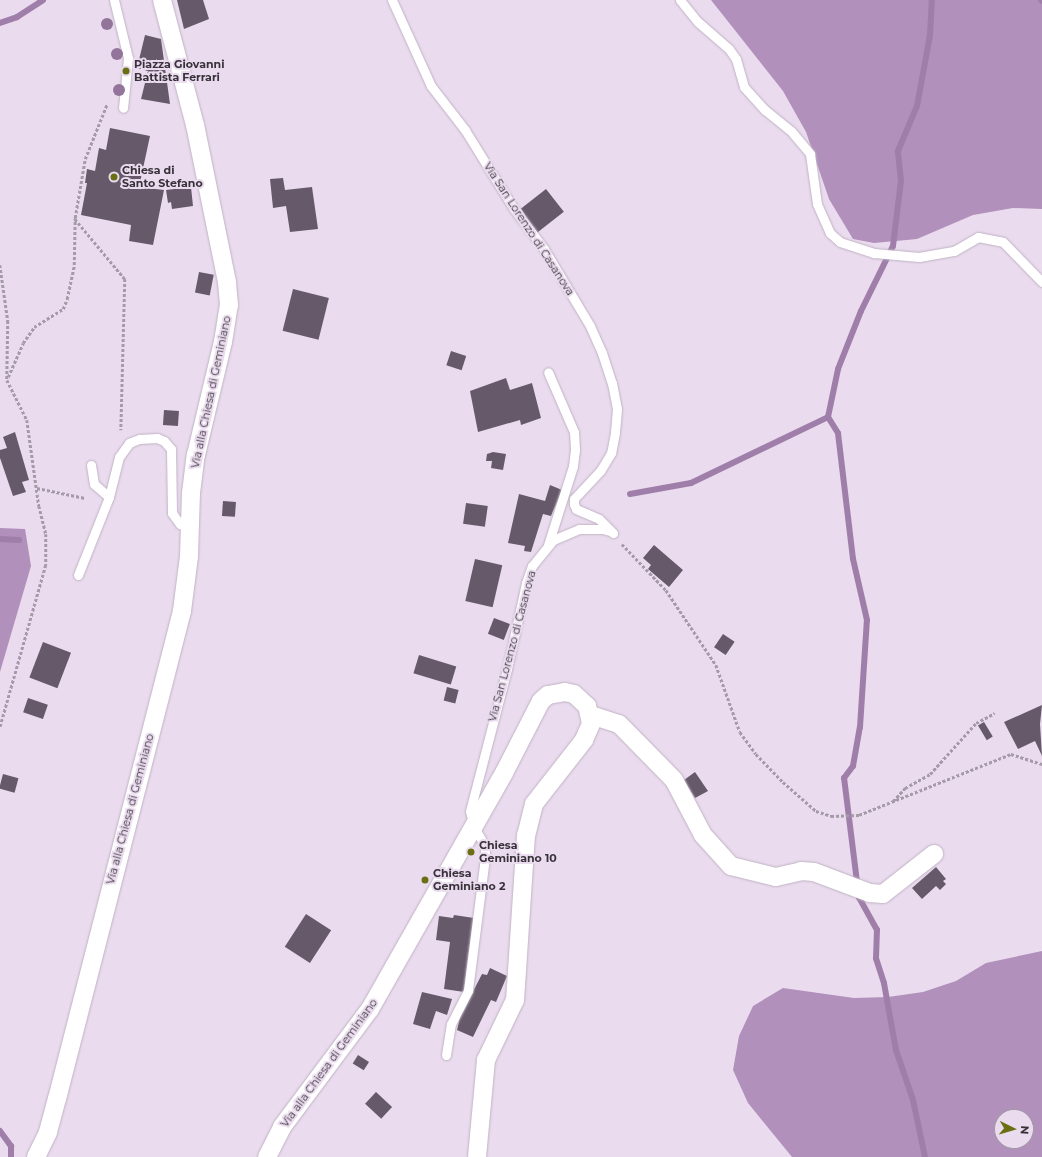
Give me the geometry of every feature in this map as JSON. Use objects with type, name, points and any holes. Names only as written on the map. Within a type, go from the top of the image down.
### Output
[{"type":"street","name":"Via alla Chiesa di Geminiano","points":[[36,1157],[48,1132],[57,1099],[182,611],[196,455],[223,342],[229,305],[227,282],[195,124],[162,0]]},
{"type":"street","name":"Via alla Chiesa di Geminiano","points":[[267,1157],[282,1127],[370,1009],[474,827],[541,701],[556,692],[574,694],[588,706],[591,715]]},
{"type":"street","points":[[477,1157],[486,1060],[515,1000],[526,835],[534,804],[586,737],[591,724],[591,715],[619,724],[674,780],[703,835],[731,866],[776,877],[801,871],[814,872],[870,893],[883,894],[934,854]]},
{"type":"lane","points":[[114,0],[128,58],[123,108]]},
{"type":"lane","name":"Via San Lorenzo di Casanova","points":[[392,0],[430,86],[465,130],[514,208],[544,249],[590,326],[602,353],[612,383],[617,409],[615,433],[611,453],[600,471],[574,499],[574,504],[576,509],[599,519],[613,533]]},
{"type":"lane","points":[[680,0],[698,22],[730,49],[744,87],[765,110],[791,131],[810,154],[817,204],[830,233],[840,242],[874,253],[919,257],[954,251],[978,238],[988,239],[1003,242],[1042,282]]},
{"type":"lane","points":[[547,546],[573,466],[575,450],[574,432],[548,372]]},
{"type":"lane","points":[[78,575],[109,497],[119,457],[128,443],[139,439],[157,438],[164,441],[171,449],[172,513],[180,524],[190,527]]},
{"type":"lane","points":[[90,465],[94,484],[109,497]]},
{"type":"lane","name":"Via San Lorenzo di Casanova","points":[[446,1055],[451,1024],[468,990],[485,857],[485,846],[474,827],[470,811],[507,669],[526,583],[532,566],[547,546],[560,536],[579,529],[602,528],[613,533]]},
{"type":"path","points":[[7,380],[23,343],[34,327],[63,309],[68,300],[74,265],[75,218],[85,159],[97,124],[109,99]]},
{"type":"path","points":[[75,218],[125,279],[120,422],[122,434],[128,443]]},
{"type":"path","points":[[0,265],[8,321],[7,380],[27,420],[37,488],[38,506],[46,534],[46,565],[0,728]]},
{"type":"path","points":[[37,488],[99,500],[100,495],[109,497]]},
{"type":"path","points":[[613,533],[666,590],[716,665],[740,732],[756,754],[783,782],[816,811],[831,816],[859,815],[977,769],[1003,756],[1011,754],[1042,764]]},
{"type":"path","points":[[893,801],[904,788],[930,774],[976,723],[995,713]]},
{"type":"shaded area","points":[[711,0],[1042,0],[1042,209],[1013,208],[973,215],[917,239],[874,243],[853,239],[829,199],[806,132],[783,91]]},
{"type":"shaded area","points":[[0,528],[25,529],[31,566],[0,672]]},
{"type":"shaded area","points":[[1042,951],[1042,1157],[792,1157],[748,1103],[733,1070],[739,1036],[753,1006],[783,988],[854,998],[888,997],[923,992],[956,981],[986,963]]},
{"type":"building","points":[[177,0],[203,0],[209,19],[184,29]]},
{"type":"building","points":[[145,35],[161,39],[170,104],[141,99],[148,71],[137,68]]},
{"type":"building","name":"Chiesa di Santo Stefano","points":[[110,128],[150,136],[139,187],[164,190],[153,245],[129,241],[131,225],[81,215],[87,183],[85,183],[87,169],[95,171],[99,148],[106,150]]},
{"type":"building","points":[[283,178],[285,190],[312,187],[318,229],[290,232],[286,206],[273,208],[270,179]]},
{"type":"building","points":[[191,187],[193,206],[172,209],[171,202],[168,203],[166,190]]},
{"type":"building","points":[[546,189],[564,212],[537,233],[519,210]]},
{"type":"building","points":[[199,272],[214,275],[210,295],[195,293]]},
{"type":"building","points":[[293,289],[329,298],[318,340],[283,331]]},
{"type":"building","points":[[451,351],[466,356],[462,370],[446,365]]},
{"type":"building","points":[[506,378],[510,390],[532,383],[541,418],[521,425],[520,420],[478,432],[470,391]]},
{"type":"building","points":[[164,410],[179,411],[178,426],[163,425]]},
{"type":"building","points":[[15,432],[29,480],[22,482],[26,492],[13,496],[0,458],[0,450],[7,448],[3,437]]},
{"type":"building","points":[[493,452],[506,454],[503,470],[491,468],[492,461],[486,461],[487,454]]},
{"type":"building","points":[[550,485],[562,490],[551,516],[543,514],[531,552],[524,551],[525,546],[508,543],[519,494],[545,501]]},
{"type":"building","points":[[223,501],[236,502],[235,517],[222,516]]},
{"type":"building","points":[[466,503],[488,506],[485,527],[463,524]]},
{"type":"building","points":[[654,545],[683,570],[669,587],[648,569],[651,565],[643,558]]},
{"type":"building","points":[[475,559],[502,565],[493,607],[465,601]]},
{"type":"building","points":[[494,618],[510,624],[504,640],[488,634]]},
{"type":"building","points":[[723,634],[735,642],[726,655],[714,647]]},
{"type":"building","points":[[43,642],[71,653],[57,688],[29,677]]},
{"type":"building","points":[[419,655],[456,666],[451,685],[413,673]]},
{"type":"building","points":[[447,687],[459,690],[455,703],[444,701]]},
{"type":"building","points":[[28,698],[48,705],[43,719],[23,712]]},
{"type":"building","points":[[1042,705],[1040,724],[1042,756],[1035,741],[1018,749],[1004,722]]},
{"type":"building","points":[[984,722],[993,737],[987,740],[978,726]]},
{"type":"building","points":[[695,772],[708,791],[695,798],[684,780]]},
{"type":"building","points":[[3,774],[18,778],[15,793],[0,789]]},
{"type":"building","points":[[936,867],[946,879],[943,881],[946,884],[940,890],[936,886],[922,899],[912,888]]},
{"type":"building","points":[[306,914],[331,930],[310,963],[285,947]]},
{"type":"building","points":[[454,915],[474,918],[464,992],[444,989],[450,942],[436,940],[439,916],[453,918]]},
{"type":"building","points":[[490,968],[507,976],[496,1002],[491,1000],[473,1037],[457,1030],[460,1017],[482,974],[487,975]]},
{"type":"building","points":[[422,992],[452,999],[447,1015],[436,1011],[430,1029],[413,1024]]},
{"type":"building","points":[[358,1055],[369,1062],[364,1070],[353,1063]]},
{"type":"building","points":[[376,1092],[392,1107],[381,1119],[365,1104]]},
{"type":"waterway","points":[[0,23],[17,17],[43,0]]},
{"type":"waterway","points":[[925,1157],[913,1100],[896,1050],[884,983],[876,958],[877,930],[859,898],[844,778],[853,766],[860,727],[867,620],[853,559],[838,433],[828,417],[838,369],[861,311],[893,246],[901,181],[898,151],[917,106],[930,35],[932,0]]},
{"type":"waterway","points":[[630,494],[691,483],[828,417]]},
{"type":"waterway","points":[[0,539],[19,540]]},
{"type":"waterway","points":[[0,1131],[11,1146],[11,1157]]},
{"type":"place","name":"Piazza Giovanni Battista Ferrari","points":[[126,71]]},
{"type":"place","name":"Chiesa di Santo Stefano","points":[[114,177]]},
{"type":"place","name":"Chiesa Geminiano 10","points":[[471,852]]},
{"type":"place","name":"Chiesa Geminiano 2","points":[[425,880]]}]
